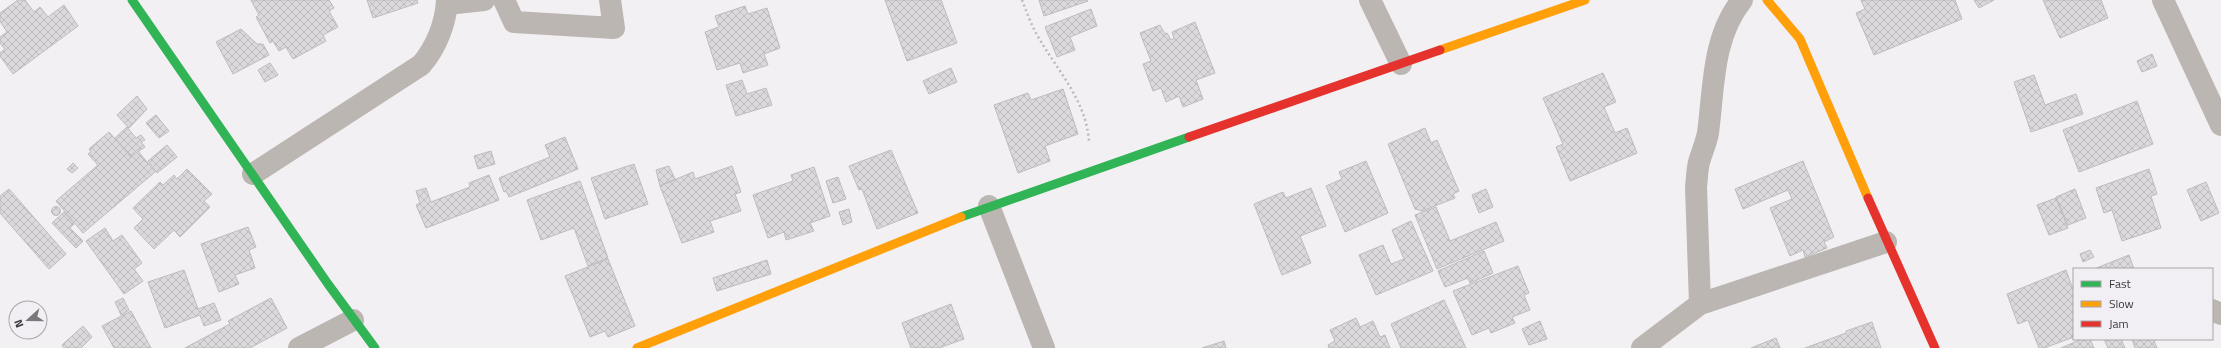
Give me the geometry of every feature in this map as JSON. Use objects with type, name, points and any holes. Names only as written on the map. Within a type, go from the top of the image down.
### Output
[{"type":"street","points":[[132,0],[175,66],[253,174],[353,320],[375,348]]},
{"type":"street","points":[[253,174],[413,71],[427,58],[434,46],[447,2],[484,0]]},
{"type":"street","points":[[504,0],[514,22],[614,28],[610,0]]},
{"type":"street","points":[[1370,0],[1401,64]]},
{"type":"street","points":[[637,348],[989,206],[1401,64],[1513,23],[1585,0]]},
{"type":"street","points":[[1700,304],[1696,187],[1698,169],[1708,134],[1709,107],[1717,59],[1731,14],[1742,0]]},
{"type":"street","points":[[1767,0],[1800,39],[1886,242],[1935,348]]},
{"type":"street","points":[[2163,0],[2221,125]]},
{"type":"street","points":[[989,206],[1044,348]]},
{"type":"street","points":[[1642,348],[1700,304],[1886,242]]},
{"type":"street","points":[[299,348],[353,320]]},
{"type":"path","points":[[1022,0],[1039,39],[1071,88],[1088,130],[1090,160],[1084,173]]},
{"type":"building","points":[[18,0],[25,0],[34,12],[40,7],[48,17],[64,5],[78,26],[13,74],[0,56],[0,53],[5,49],[0,43],[0,37],[7,32],[0,21],[0,13]]},
{"type":"building","points":[[251,0],[329,0],[334,8],[329,11],[338,27],[323,35],[326,41],[293,59],[286,47],[279,51],[273,41],[270,43],[256,17],[259,15]]},
{"type":"building","points":[[367,0],[417,0],[418,3],[373,18]]},
{"type":"building","points":[[885,0],[941,0],[957,43],[907,61]]},
{"type":"building","points":[[1039,0],[1087,0],[1088,1],[1044,16]]},
{"type":"building","points":[[1861,0],[1955,0],[1962,19],[1874,55],[1856,13],[1865,9]]},
{"type":"building","points":[[1974,0],[1994,0],[1979,8]]},
{"type":"building","points":[[2043,0],[2101,0],[2108,18],[2060,38]]},
{"type":"building","points":[[745,6],[748,14],[767,8],[780,48],[764,54],[768,65],[743,73],[740,63],[717,70],[705,32],[719,27],[715,16]]},
{"type":"building","points":[[1091,9],[1097,26],[1070,37],[1075,50],[1057,57],[1045,27]]},
{"type":"building","points":[[1195,22],[1215,73],[1196,80],[1203,99],[1183,107],[1179,96],[1166,102],[1161,88],[1153,91],[1143,64],[1151,61],[1140,33],[1160,25],[1165,34],[1167,33],[1171,40],[1174,38],[1172,32]]},
{"type":"building","points":[[241,29],[257,44],[263,44],[269,55],[233,74],[216,42]]},
{"type":"building","points":[[2152,54],[2157,66],[2142,72],[2137,61]]},
{"type":"building","points":[[270,63],[278,75],[265,82],[258,70]]},
{"type":"building","points":[[951,68],[957,82],[929,94],[923,81]]},
{"type":"building","points":[[1603,73],[1616,102],[1604,107],[1615,133],[1627,128],[1637,153],[1570,181],[1556,147],[1563,144],[1543,98]]},
{"type":"building","points":[[2034,75],[2045,105],[2076,94],[2083,114],[2031,132],[2014,82]]},
{"type":"building","points":[[742,80],[747,94],[766,88],[772,105],[736,116],[726,85]]},
{"type":"building","points":[[1063,89],[1078,134],[1045,146],[1050,161],[1018,173],[994,105],[1028,93],[1031,100]]},
{"type":"building","points":[[137,96],[147,109],[129,128],[117,115]]},
{"type":"building","points":[[2137,101],[2153,144],[2079,172],[2063,130]]},
{"type":"building","points":[[156,115],[169,131],[159,138],[146,123]]},
{"type":"building","points":[[127,127],[136,138],[141,135],[145,140],[141,142],[145,147],[139,151],[138,149],[131,156],[115,138]]},
{"type":"building","points":[[1425,128],[1431,143],[1437,140],[1459,191],[1453,194],[1455,198],[1422,211],[1415,209],[1388,144]]},
{"type":"building","points":[[109,132],[131,157],[138,151],[155,172],[83,233],[56,201],[98,165],[88,154],[91,152],[89,149]]},
{"type":"building","points":[[565,137],[578,169],[509,197],[506,191],[504,192],[499,178],[550,157],[545,145]]},
{"type":"building","points":[[167,145],[177,157],[157,173],[148,161]]},
{"type":"building","points":[[891,150],[918,213],[877,229],[862,189],[859,190],[849,166]]},
{"type":"building","points":[[491,151],[495,164],[478,169],[474,156]]},
{"type":"building","points":[[1366,161],[1388,213],[1345,232],[1326,186],[1342,179],[1339,172]]},
{"type":"building","points":[[1803,161],[1834,237],[1824,242],[1827,248],[1805,257],[1803,250],[1790,256],[1770,208],[1792,199],[1788,190],[1743,209],[1735,189]]},
{"type":"building","points":[[73,163],[78,168],[72,173],[67,169]]},
{"type":"building","points":[[634,164],[648,204],[605,219],[591,178]]},
{"type":"building","points":[[669,166],[675,179],[660,186],[656,170]]},
{"type":"building","points":[[732,166],[741,192],[735,194],[741,211],[710,221],[714,232],[682,243],[660,186],[693,172],[695,179]]},
{"type":"building","points":[[814,167],[830,216],[810,223],[814,231],[786,240],[784,232],[768,238],[753,195],[793,181],[791,175]]},
{"type":"building","points":[[187,169],[212,194],[204,201],[210,207],[180,237],[174,230],[154,249],[134,228],[143,219],[133,208],[160,182],[163,185],[174,175],[177,179]]},
{"type":"building","points":[[2149,169],[2157,194],[2151,196],[2161,228],[2122,241],[2112,210],[2104,213],[2096,188]]},
{"type":"building","points":[[489,175],[499,200],[426,228],[416,205],[420,203],[416,191],[426,188],[431,202],[470,187],[469,183]]},
{"type":"building","points":[[838,177],[846,199],[833,203],[826,181]]},
{"type":"building","points":[[580,181],[608,258],[588,266],[574,228],[541,240],[527,200]]},
{"type":"building","points":[[2206,182],[2219,213],[2201,221],[2187,190]]},
{"type":"building","points":[[1311,188],[1326,226],[1300,236],[1311,263],[1282,275],[1254,204],[1283,192],[1286,198]]},
{"type":"building","points":[[9,189],[66,254],[49,269],[0,213],[0,196]]},
{"type":"building","points":[[1486,189],[1493,207],[1479,213],[1472,195]]},
{"type":"building","points":[[2075,189],[2086,218],[2068,225],[2056,197]]},
{"type":"building","points":[[2056,198],[2068,228],[2049,235],[2037,205]]},
{"type":"building","points":[[54,207],[58,207],[60,211],[58,215],[54,215],[52,213],[52,209]]},
{"type":"building","points":[[1436,207],[1450,241],[1496,222],[1504,241],[1437,269],[1415,215]]},
{"type":"building","points":[[849,209],[852,222],[843,225],[839,212]]},
{"type":"building","points":[[64,212],[74,224],[70,228],[83,241],[76,248],[52,223]]},
{"type":"building","points":[[1411,221],[1433,271],[1376,295],[1359,255],[1383,245],[1391,264],[1404,259],[1392,230]]},
{"type":"building","points":[[248,227],[256,247],[249,250],[255,268],[235,275],[239,284],[219,292],[201,244]]},
{"type":"building","points":[[105,228],[113,241],[122,235],[142,263],[134,269],[143,281],[124,294],[86,241]]},
{"type":"building","points":[[2090,250],[2094,257],[2083,262],[2080,254]]},
{"type":"building","points":[[1484,251],[1493,273],[1470,283],[1468,278],[1445,287],[1438,271]]},
{"type":"building","points":[[2129,255],[2134,268],[2096,268]]},
{"type":"building","points":[[608,259],[635,326],[608,337],[605,331],[590,337],[565,276]]},
{"type":"building","points":[[767,260],[771,274],[717,291],[713,278]]},
{"type":"building","points":[[1518,266],[1529,293],[1524,295],[1530,310],[1512,317],[1515,323],[1491,333],[1489,328],[1472,335],[1453,291]]},
{"type":"building","points":[[184,270],[198,309],[214,303],[221,320],[204,326],[200,315],[165,328],[148,282]]},
{"type":"building","points":[[2066,270],[2073,289],[2073,337],[2044,348],[2039,348],[2028,320],[2018,324],[2007,294]]},
{"type":"building","points":[[123,298],[129,310],[121,315],[115,302]]},
{"type":"building","points":[[271,298],[287,328],[250,348],[185,348],[230,324],[228,321]]},
{"type":"building","points":[[1444,300],[1466,348],[1401,348],[1391,324]]},
{"type":"building","points":[[951,304],[964,339],[939,348],[911,348],[902,323]]},
{"type":"building","points":[[131,311],[151,348],[114,348],[102,326]]},
{"type":"building","points":[[1356,318],[1360,327],[1373,321],[1380,337],[1385,335],[1390,348],[1329,348],[1328,345],[1335,341],[1330,330]]},
{"type":"building","points":[[1540,321],[1547,339],[1529,345],[1522,329]]},
{"type":"building","points":[[1872,322],[1881,348],[1805,348],[1846,333],[1846,331]]},
{"type":"building","points":[[83,326],[92,337],[81,348],[64,348],[62,345]]},
{"type":"building","points":[[1776,338],[1780,348],[1751,348]]},
{"type":"building","points":[[2080,340],[2090,340],[2094,348],[2061,348]]},
{"type":"building","points":[[2104,340],[2121,340],[2125,348],[2108,348]]},
{"type":"building","points":[[2132,340],[2156,340],[2154,341],[2157,348],[2135,348]]},
{"type":"building","points":[[1224,341],[1226,348],[1202,348]]},
{"type":"traffic: fast","points":[[132,0],[328,284],[375,348]]},
{"type":"traffic: fast","points":[[961,217],[1189,137]]},
{"type":"traffic: slow","points":[[1440,50],[1585,0]]},
{"type":"traffic: slow","points":[[1767,0],[1800,39],[1868,198]]},
{"type":"traffic: slow","points":[[637,348],[961,217]]},
{"type":"traffic: jam","points":[[1189,137],[1440,50]]},
{"type":"traffic: jam","points":[[1868,198],[1935,348]]}]
